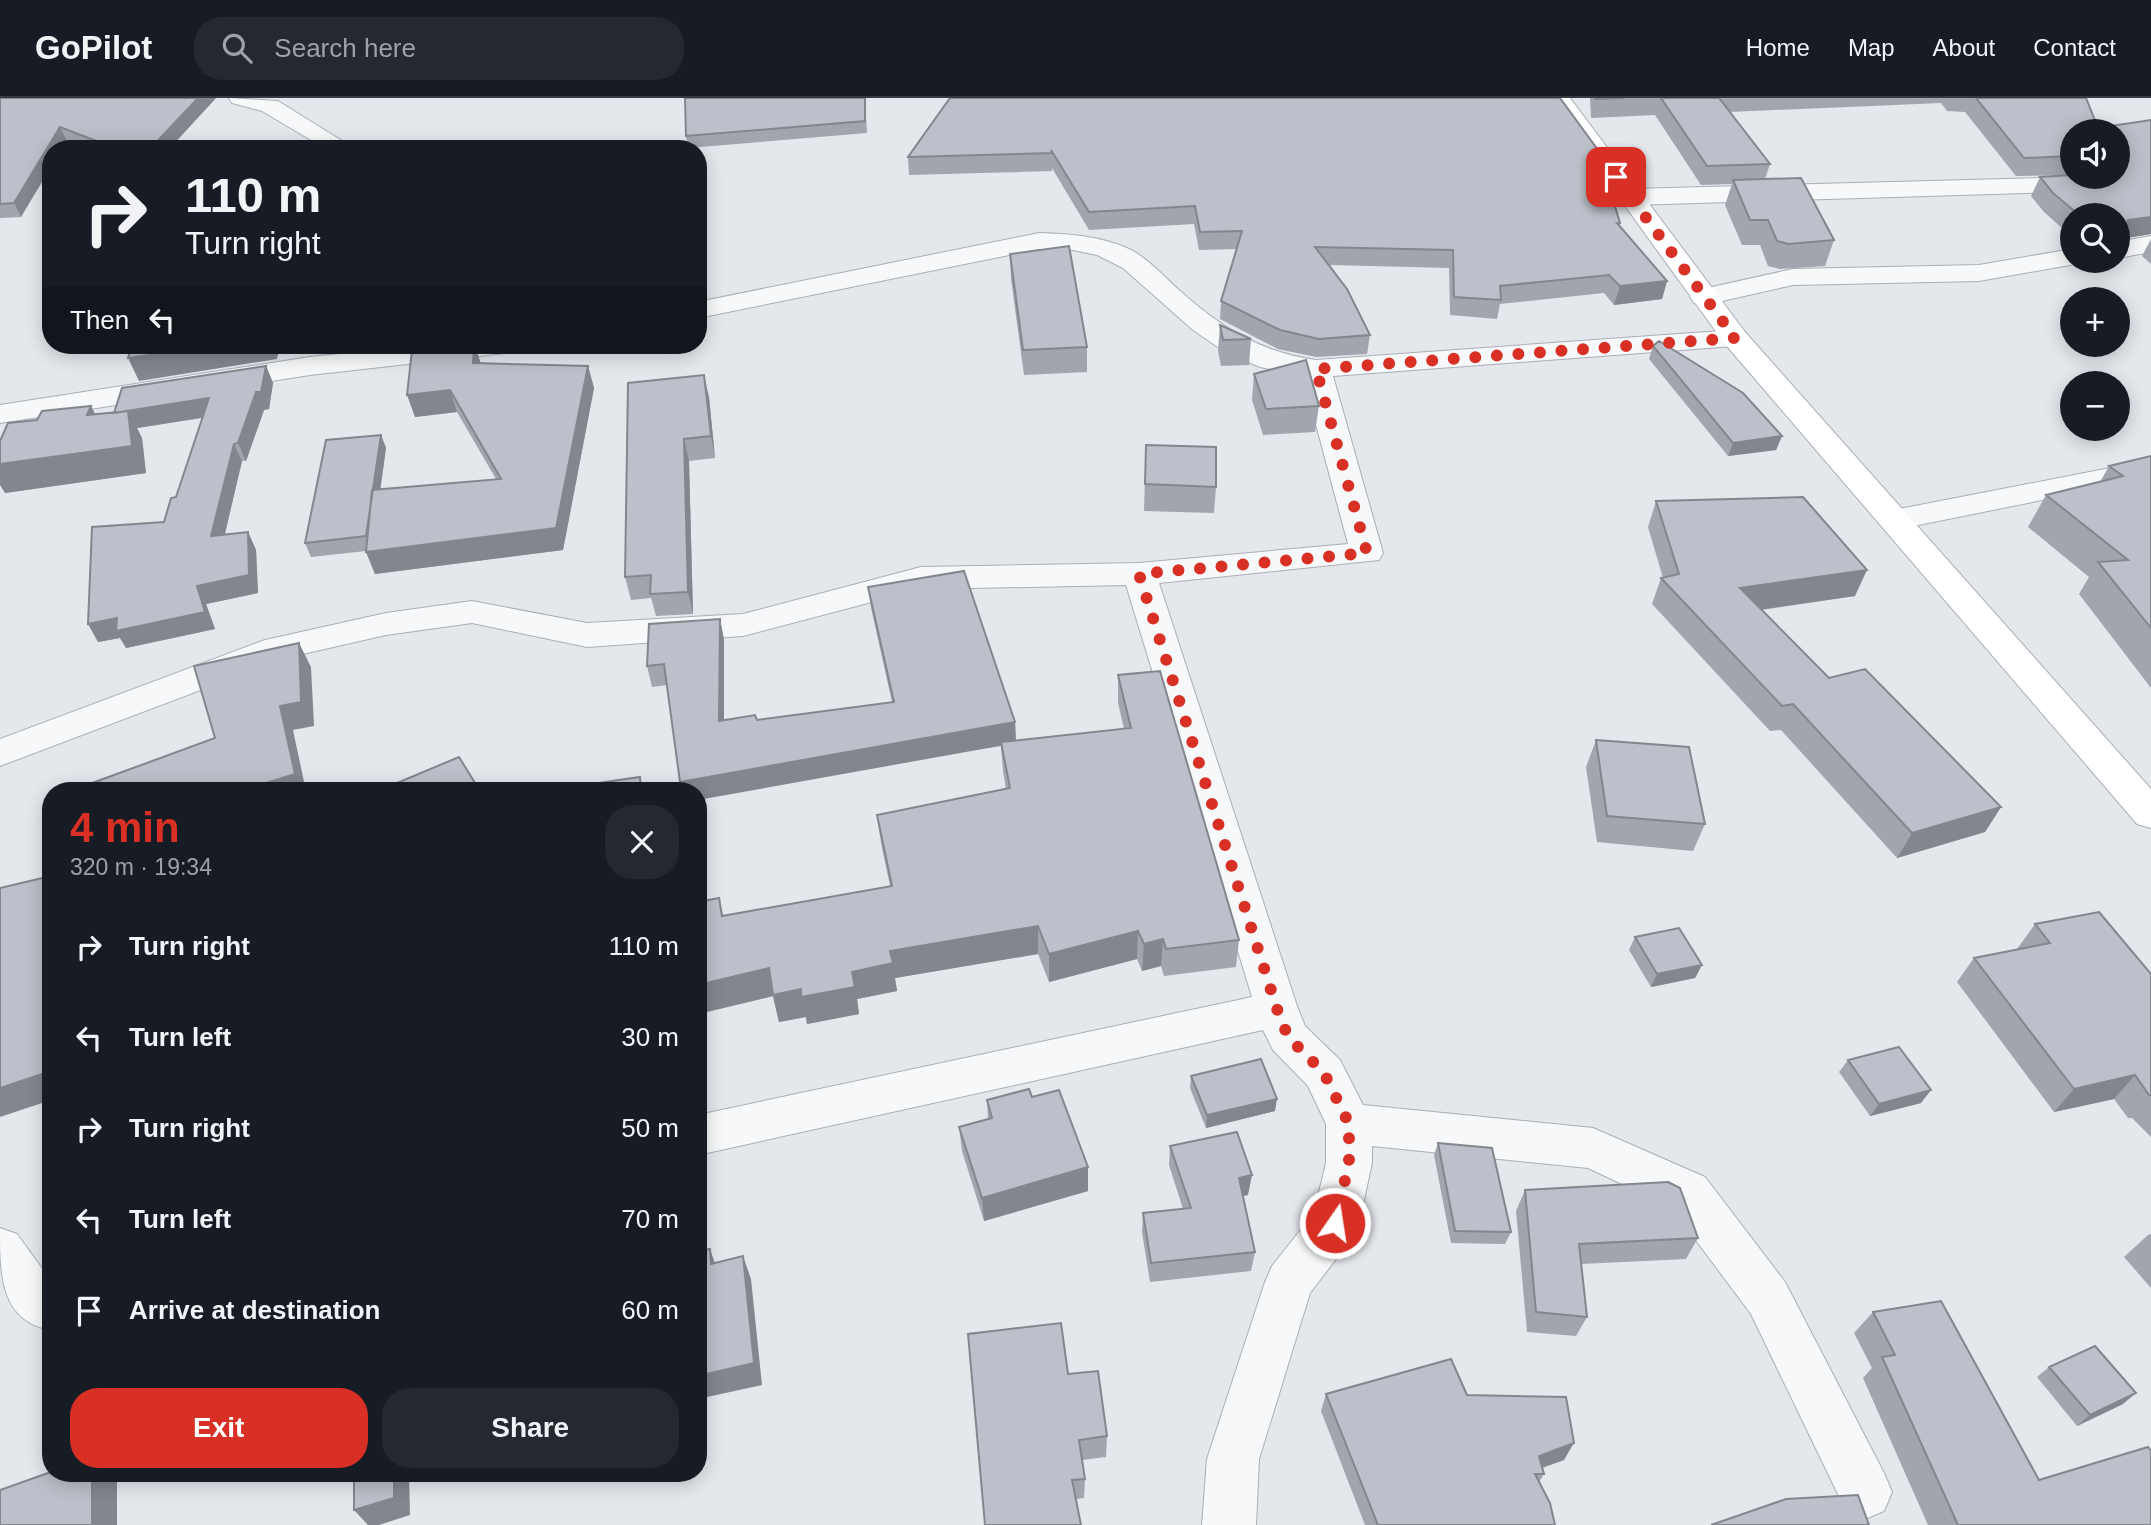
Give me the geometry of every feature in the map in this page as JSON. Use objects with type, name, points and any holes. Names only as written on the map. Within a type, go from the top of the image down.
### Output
[{"type":"street","points":[[240,98],[270,106],[328,140]]},
{"type":"street","points":[[1558,98],[1735,338],[2150,813]]},
{"type":"street","points":[[1631,197],[2060,185]]},
{"type":"street","points":[[707,308],[1039,241],[1074,242],[1104,248],[1128,260],[1211,333],[1249,355],[1277,364],[1316,369],[1735,338]]},
{"type":"street","points":[[2130,248],[2151,244]]},
{"type":"street","points":[[1704,297],[1793,276],[1979,273],[2060,259]]},
{"type":"street","points":[[0,414],[310,366],[421,354]]},
{"type":"street","points":[[0,753],[277,648],[386,624],[472,612],[587,635],[730,626],[921,578],[1139,574],[1367,553],[1316,369]]},
{"type":"street","points":[[1894,520],[2151,469]]},
{"type":"street","points":[[1139,574],[1277,1009],[1288,1037],[1324,1073],[1349,1124],[1349,1163],[1335,1223],[1290,1282],[1233,1459],[1229,1525]]},
{"type":"street","points":[[707,1133],[1277,1009]]},
{"type":"street","points":[[1349,1124],[1593,1148],[1688,1192],[1769,1298],[1865,1492]]},
{"type":"street","points":[[0,1250],[39,1306],[42,1306]]},
{"type":"building","points":[[0,98],[198,98],[158,140],[94,140],[60,127],[52,140],[42,140],[42,157],[14,203],[0,204]]},
{"type":"building","points":[[685,98],[865,98],[865,121],[686,136]]},
{"type":"building","points":[[950,98],[1560,98],[1598,150],[1620,223],[1617,223],[1667,281],[1620,286],[1609,275],[1500,286],[1501,300],[1454,297],[1453,250],[1315,247],[1347,289],[1370,335],[1319,339],[1280,330],[1221,301],[1242,231],[1200,232],[1195,206],[1089,212],[1051,150],[1052,153],[908,157]]},
{"type":"building","points":[[1661,98],[1719,98],[1770,164],[1707,166]]},
{"type":"building","points":[[1976,98],[2086,98],[2094,119],[2060,119],[2060,156],[2024,158]]},
{"type":"building","points":[[2151,120],[2151,217],[2130,220],[2130,203],[2065,203],[2040,177],[2060,176],[2060,189],[2130,189],[2130,123]]},
{"type":"building","points":[[1801,178],[1834,240],[1789,244],[1777,241],[1768,220],[1750,220],[1733,180]]},
{"type":"building","points":[[1069,246],[1087,347],[1023,350],[1010,254]]},
{"type":"building","points":[[1220,325],[1251,339],[1223,340]]},
{"type":"building","points":[[1659,341],[1743,393],[1782,436],[1733,443],[1653,346]]},
{"type":"building","points":[[129,354],[156,354],[128,358]]},
{"type":"building","points":[[412,354],[474,354],[473,363],[588,366],[556,528],[366,552],[372,490],[501,479],[450,390],[407,395]]},
{"type":"building","points":[[1306,360],[1319,406],[1266,409],[1254,374]]},
{"type":"building","points":[[266,366],[261,392],[256,392],[238,443],[234,444],[211,536],[248,532],[249,575],[197,586],[205,612],[116,631],[117,618],[88,624],[92,527],[164,522],[171,498],[176,497],[209,398],[114,413],[122,388]]},
{"type":"building","points":[[704,375],[711,436],[684,439],[688,592],[650,594],[651,575],[625,577],[628,383]]},
{"type":"building","points":[[91,406],[87,415],[128,411],[132,446],[0,464],[0,441],[8,423],[37,420],[42,411]]},
{"type":"building","points":[[381,435],[366,536],[305,543],[326,440]]},
{"type":"building","points":[[1146,445],[1216,447],[1216,487],[1145,484]]},
{"type":"building","points":[[2151,456],[2151,628],[2098,562],[2128,560],[2046,495],[2123,476],[2109,466]]},
{"type":"building","points":[[1803,497],[1867,570],[1740,588],[1829,678],[1865,669],[2001,807],[1912,833],[1793,704],[1782,706],[1661,578],[1679,574],[1656,501]]},
{"type":"building","points":[[964,571],[1015,722],[680,782],[664,664],[647,666],[649,624],[720,619],[719,721],[755,715],[757,720],[894,702],[868,587]]},
{"type":"building","points":[[299,643],[301,702],[280,706],[295,774],[269,782],[95,782],[215,738],[194,666]]},
{"type":"building","points":[[1160,671],[1239,940],[1166,949],[1163,939],[1144,944],[1138,931],[1049,954],[1038,926],[890,951],[893,963],[852,972],[855,987],[801,997],[801,989],[773,995],[769,968],[707,983],[707,900],[719,898],[722,916],[892,886],[877,815],[1010,788],[1001,742],[1131,728],[1118,675]]},
{"type":"building","points":[[1596,740],[1689,747],[1705,824],[1607,816]]},
{"type":"building","points":[[459,757],[474,782],[399,782]]},
{"type":"building","points":[[640,777],[640,782],[605,782]]},
{"type":"building","points":[[42,878],[42,1074],[0,1088],[0,888]]},
{"type":"building","points":[[2099,912],[2151,974],[2151,1095],[2135,1075],[2074,1089],[1974,958],[2050,943],[2035,924]]},
{"type":"building","points":[[1679,928],[1702,965],[1657,974],[1635,937]]},
{"type":"building","points":[[1899,1047],[1931,1090],[1879,1104],[1848,1060]]},
{"type":"building","points":[[1261,1059],[1277,1099],[1207,1115],[1191,1076]]},
{"type":"building","points":[[1029,1089],[1032,1097],[1059,1090],[1088,1167],[982,1198],[959,1127],[992,1118],[987,1100]]},
{"type":"building","points":[[1237,1132],[1252,1175],[1239,1178],[1255,1252],[1151,1263],[1143,1213],[1191,1208],[1170,1146]]},
{"type":"building","points":[[1438,1143],[1492,1148],[1511,1232],[1455,1231]]},
{"type":"building","points":[[1668,1182],[1680,1188],[1698,1238],[1579,1244],[1587,1317],[1536,1312],[1525,1190]]},
{"type":"building","points":[[710,1249],[711,1264],[743,1256],[754,1363],[707,1374],[707,1250]]},
{"type":"building","points":[[1941,1301],[2039,1480],[2148,1447],[2151,1451],[2151,1525],[1958,1525],[1882,1357],[1895,1355],[1873,1312]]},
{"type":"building","points":[[1061,1323],[1068,1374],[1098,1371],[1107,1436],[1079,1440],[1085,1479],[1072,1480],[1081,1525],[985,1525],[968,1334]]},
{"type":"building","points":[[2095,1346],[2136,1393],[2090,1415],[2049,1367]]},
{"type":"building","points":[[1451,1359],[1467,1395],[1566,1397],[1574,1443],[1539,1456],[1544,1474],[1535,1474],[1550,1503],[1555,1525],[1378,1525],[1326,1394]]},
{"type":"building","points":[[42,1475],[42,1482],[92,1482],[92,1525],[0,1525],[0,1490]]},
{"type":"building","points":[[354,1482],[394,1482],[394,1498],[354,1510]]},
{"type":"building","points":[[1858,1495],[1869,1525],[1711,1525],[1786,1499]]},
{"type":"route","points":[[1335,1223],[1349,1163],[1349,1124],[1324,1073],[1288,1037],[1277,1009],[1139,574],[1367,553],[1316,369],[1735,338],[1616,177]]}]
